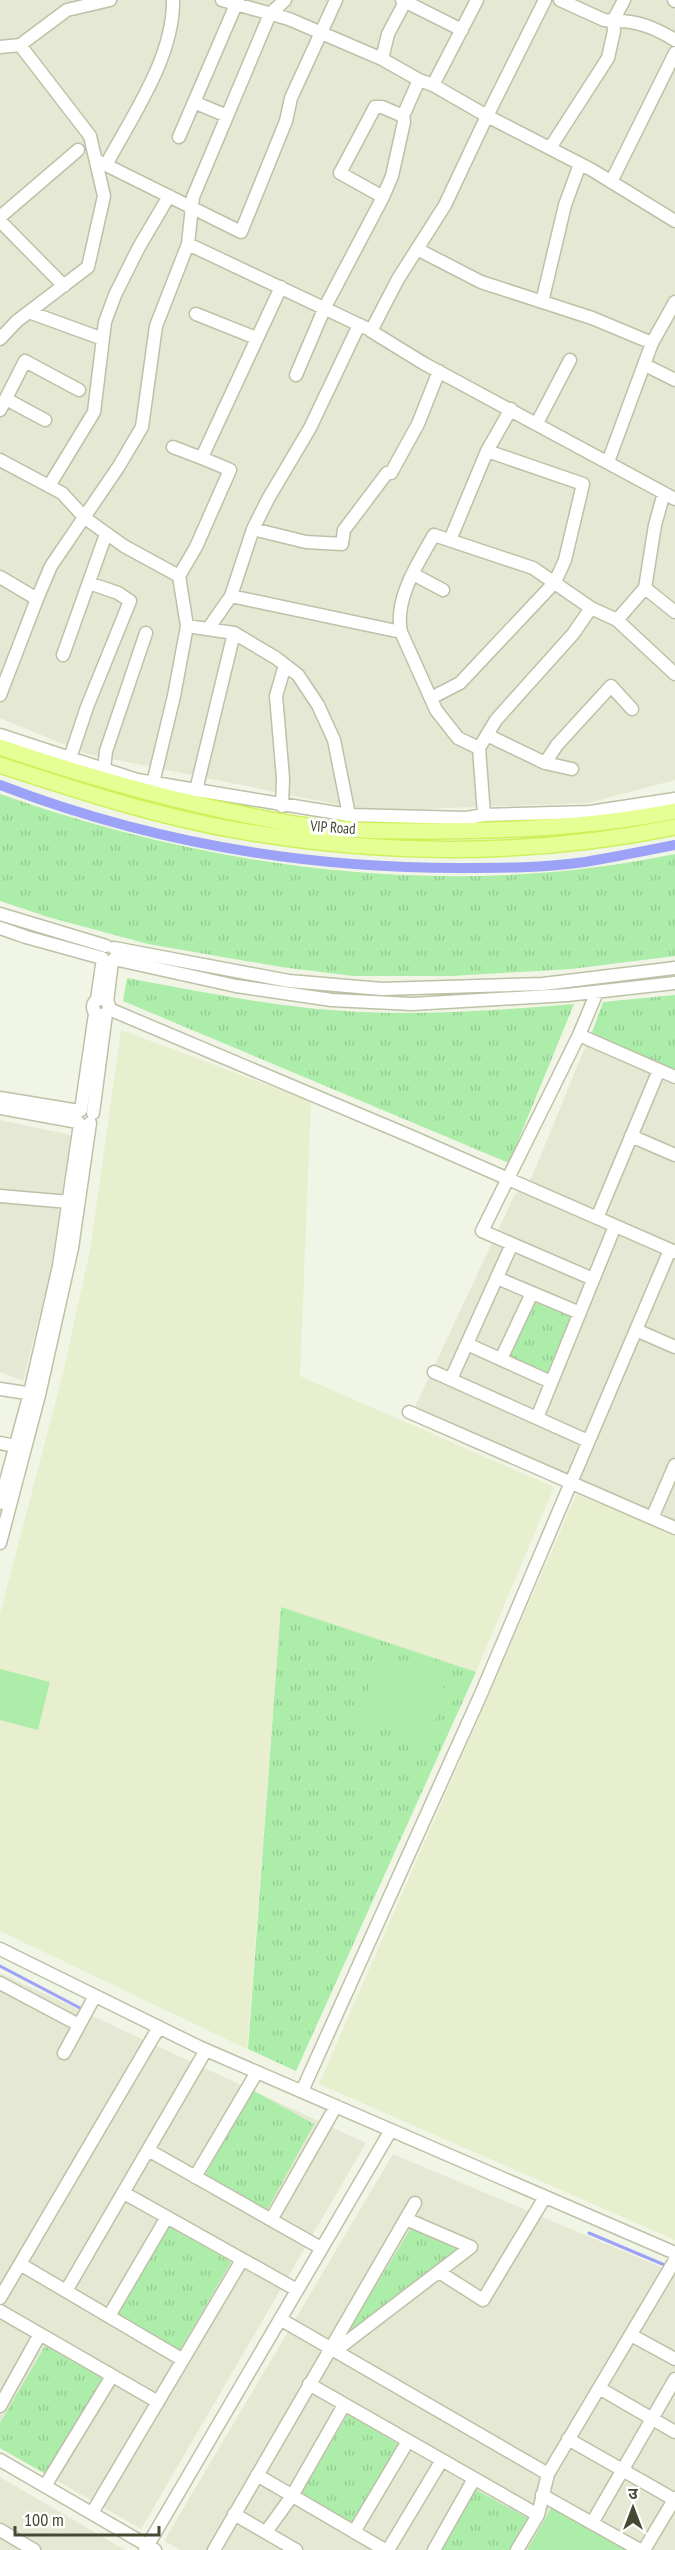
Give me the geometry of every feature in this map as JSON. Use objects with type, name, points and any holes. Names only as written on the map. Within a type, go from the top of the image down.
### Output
[{"type":"main road","name":"VIP Road","points":[[0,747],[87,777],[188,802],[297,824],[392,831],[510,831],[629,820],[675,811]]},
{"type":"main road","name":"VIP Road","points":[[0,765],[111,801],[240,831],[353,847],[452,850],[559,845],[675,827]]},
{"type":"street","points":[[0,47],[20,45],[67,10],[110,0]]},
{"type":"street","points":[[101,163],[156,70],[166,46],[173,0]]},
{"type":"street","points":[[222,0],[237,2],[319,32],[434,85],[487,116],[580,164],[675,221]]},
{"type":"street","points":[[0,695],[51,566],[85,518],[142,427],[156,326],[188,244],[192,208],[201,177],[270,14],[285,0]]},
{"type":"street","points":[[101,163],[241,232],[286,122],[291,98],[319,32],[336,0]]},
{"type":"street","points":[[434,85],[477,0]]},
{"type":"street","points":[[371,331],[398,279],[445,205],[545,0]]},
{"type":"street","points":[[550,148],[608,58],[614,31],[613,21],[624,0]]},
{"type":"street","points":[[382,60],[388,34],[404,1],[462,30]]},
{"type":"street","points":[[563,1],[604,20],[627,20],[643,24],[675,40]]},
{"type":"street","points":[[179,137],[196,103],[237,2]]},
{"type":"street","points":[[0,339],[29,312],[88,267],[104,196],[101,163],[90,136],[20,45]]},
{"type":"street","points":[[611,182],[675,53]]},
{"type":"street","points":[[296,375],[326,307],[392,176],[404,122],[403,116],[419,80]]},
{"type":"street","points":[[196,103],[227,116]]},
{"type":"street","points":[[383,197],[340,173],[375,107],[382,107],[403,116]]},
{"type":"street","points":[[64,286],[0,219],[78,150]]},
{"type":"street","points":[[542,302],[565,205],[580,164]]},
{"type":"street","points":[[49,486],[94,412],[105,322],[115,294],[169,196]]},
{"type":"street","points":[[188,244],[326,307],[438,371],[511,408],[669,496],[655,525],[645,588],[617,620]]},
{"type":"street","points":[[417,249],[481,282],[629,331],[652,343]]},
{"type":"street","points":[[202,457],[218,428],[281,286]]},
{"type":"street","points":[[608,462],[652,343],[675,302]]},
{"type":"street","points":[[29,312],[103,339]]},
{"type":"street","points":[[196,314],[256,338]]},
{"type":"street","points":[[208,629],[231,596],[253,529],[310,428],[358,325]]},
{"type":"street","points":[[537,423],[570,360]]},
{"type":"street","points":[[45,420],[3,405],[25,361],[79,390]]},
{"type":"street","points":[[645,365],[675,380]]},
{"type":"street","points":[[253,529],[306,542],[342,544],[344,530],[387,472],[391,472],[418,424],[438,371]]},
{"type":"street","points":[[450,540],[487,451],[511,408]]},
{"type":"street","points":[[153,783],[174,696],[187,626],[179,576],[196,548],[230,470],[173,447]]},
{"type":"street","points":[[431,699],[460,682],[555,582],[565,560],[583,484],[487,451]]},
{"type":"street","points":[[0,460],[62,493],[85,518],[106,534],[179,576]]},
{"type":"street","points":[[63,655],[106,534]]},
{"type":"street","points":[[479,748],[458,738],[436,710],[401,632],[399,609],[413,574],[434,536],[533,568],[591,608],[617,620],[675,674]]},
{"type":"street","points":[[413,574],[443,590]]},
{"type":"street","points":[[0,577],[37,599]]},
{"type":"street","points":[[69,758],[130,601],[118,593],[89,583]]},
{"type":"street","points":[[645,588],[675,612]]},
{"type":"street","points":[[231,596],[401,632]]},
{"type":"street","points":[[484,815],[479,748],[496,720],[573,634],[591,608]]},
{"type":"street","points":[[187,626],[234,633],[298,675],[318,705],[334,740],[349,814]]},
{"type":"street","points":[[104,769],[106,751],[146,633]]},
{"type":"street","points":[[196,790],[234,633]]},
{"type":"street","points":[[282,806],[284,778],[276,696],[285,665]]},
{"type":"street","points":[[545,762],[611,686],[632,709]]},
{"type":"street","name":"VIP Road","points":[[0,735],[153,783],[282,806],[349,814],[466,818],[484,815],[590,813],[675,798]]},
{"type":"street","points":[[487,735],[545,762],[572,769]]},
{"type":"street","points":[[0,914],[109,955],[289,981],[382,989],[543,984],[675,968]]},
{"type":"street","points":[[0,928],[26,937],[236,986],[332,1000],[412,1004],[597,992],[675,982]]},
{"type":"street","points":[[0,1503],[15,1446],[35,1394],[103,1008],[109,955]]},
{"type":"street","points":[[593,1279],[482,1231],[579,1035],[597,992]]},
{"type":"street","points":[[103,1008],[673,1251],[636,1330],[481,1694],[302,2091]]},
{"type":"street","points":[[579,1035],[675,1077]]},
{"type":"street","points":[[597,1218],[659,1070]]},
{"type":"street","points":[[0,1098],[84,1117]]},
{"type":"street","points":[[0,1108],[84,1117]]},
{"type":"street","points":[[0,1543],[72,1248],[84,1117]]},
{"type":"street","points":[[631,1136],[675,1155]]},
{"type":"street","points":[[0,1196],[69,1202]]},
{"type":"street","points":[[537,1418],[615,1226]]},
{"type":"street","points":[[451,1379],[512,1244]]},
{"type":"street","points":[[497,1278],[579,1313]]},
{"type":"street","points":[[501,1359],[532,1293]]},
{"type":"street","points":[[636,1330],[675,1347]]},
{"type":"street","points":[[467,1344],[551,1382]]},
{"type":"street","points":[[434,1372],[588,1441]]},
{"type":"street","points":[[0,1389],[35,1394]]},
{"type":"street","points":[[409,1412],[675,1528]]},
{"type":"street","points":[[0,1443],[15,1446]]},
{"type":"street","points":[[652,1518],[675,1465]]},
{"type":"street","points":[[0,1949],[206,2050],[545,2197],[673,2262],[548,2474],[537,2515],[517,2550]]},
{"type":"street","points":[[0,1983],[79,2025]]},
{"type":"street","points":[[64,2053],[95,1995]]},
{"type":"street","points":[[0,2298],[159,2027]]},
{"type":"street","points":[[66,2291],[206,2050]]},
{"type":"street","points":[[195,2177],[257,2072]]},
{"type":"street","points":[[271,2220],[336,2106]]},
{"type":"street","points":[[0,2460],[149,2549],[391,2130]]},
{"type":"street","points":[[148,2150],[321,2248]]},
{"type":"street","points":[[124,2193],[297,2290]]},
{"type":"street","points":[[439,2272],[483,2300],[545,2197]]},
{"type":"street","points":[[214,2550],[416,2203]]},
{"type":"street","points":[[109,2316],[167,2217]]},
{"type":"street","points":[[333,2349],[471,2247],[406,2219]]},
{"type":"street","points":[[92,2513],[242,2260]]},
{"type":"street","points":[[20,2264],[183,2360]]},
{"type":"street","points":[[0,2311],[158,2402]]},
{"type":"street","points":[[280,2319],[548,2474]]},
{"type":"street","points":[[0,2406],[40,2334]]},
{"type":"street","points":[[631,2334],[675,2360]]},
{"type":"street","points":[[45,2486],[112,2376]]},
{"type":"street","points":[[592,2523],[675,2379]]},
{"type":"street","points":[[309,2384],[537,2515]]},
{"type":"street","points":[[599,2388],[675,2432]]},
{"type":"street","points":[[266,2532],[292,2496],[344,2405]]},
{"type":"street","points":[[542,2495],[642,2550],[675,2499],[568,2439]]},
{"type":"street","points":[[354,2532],[408,2441]]},
{"type":"street","points":[[257,2475],[387,2550],[442,2460]]},
{"type":"street","points":[[434,2550],[474,2479]]},
{"type":"street","points":[[234,2514],[296,2550]]},
{"type":"street","points":[[0,2530],[34,2550]]},
{"type":"shaded area","points":[[0,0],[675,0],[675,780],[588,803],[370,811],[87,754],[0,718]]},
{"type":"shaded area","points":[[121,1030],[311,1101],[300,1376],[554,1487],[476,1672],[281,1607],[247,2049],[0,1931],[0,1614],[63,1373],[90,1250]]},
{"type":"shaded area","points":[[586,1045],[675,1085],[675,1523],[414,1409],[514,1196],[531,1179]]},
{"type":"shaded area","points":[[0,1120],[71,1135],[51,1271],[23,1381],[0,1372]]},
{"type":"shaded area","points":[[577,1493],[675,1535],[675,2240],[319,2084]]},
{"type":"shaded area","points":[[0,1973],[366,2143],[141,2529],[0,2448]]},
{"type":"shaded area","points":[[393,2154],[675,2273],[675,2550],[180,2550],[164,2541]]},
{"type":"shaded area","points":[[0,2477],[125,2550],[0,2550]]},
{"type":"green space","points":[[0,794],[82,820],[165,842],[249,859],[334,870],[419,876],[505,875],[590,868],[675,854],[675,956],[571,969],[452,976],[353,976],[281,967],[148,944],[48,917],[0,901]]},
{"type":"green space","points":[[127,978],[273,1004],[361,1012],[415,1013],[574,1004],[509,1163],[123,1001]]},
{"type":"green space","points":[[675,995],[675,1071],[591,1035],[603,1002]]},
{"type":"green space","points":[[532,1301],[573,1318],[549,1373],[509,1356]]},
{"type":"green space","points":[[281,1607],[476,1672],[296,2071],[248,2049]]},
{"type":"green space","points":[[380,1656],[429,1667],[448,1694],[425,1741],[357,1721]]},
{"type":"green space","points":[[0,1669],[50,1682],[38,1730],[0,1720]]},
{"type":"green space","points":[[252,2090],[314,2124],[267,2210],[205,2176]]},
{"type":"green space","points":[[169,2226],[231,2262],[180,2350],[117,2314]]},
{"type":"green space","points":[[411,2228],[457,2249],[344,2338]]},
{"type":"green space","points":[[45,2346],[102,2378],[46,2474],[0,2448],[0,2423]]},
{"type":"green space","points":[[348,2414],[398,2444],[351,2525],[300,2496]]},
{"type":"green space","points":[[475,2489],[529,2519],[511,2550],[440,2550]]},
{"type":"green space","points":[[552,2507],[628,2550],[527,2550]]},
{"type":"waterway","points":[[0,785],[55,805],[168,836],[225,848],[341,863],[400,867],[538,867],[585,862],[675,845]]},
{"type":"waterway","points":[[0,1966],[80,2008]]},
{"type":"waterway","points":[[589,2233],[667,2266]]}]
